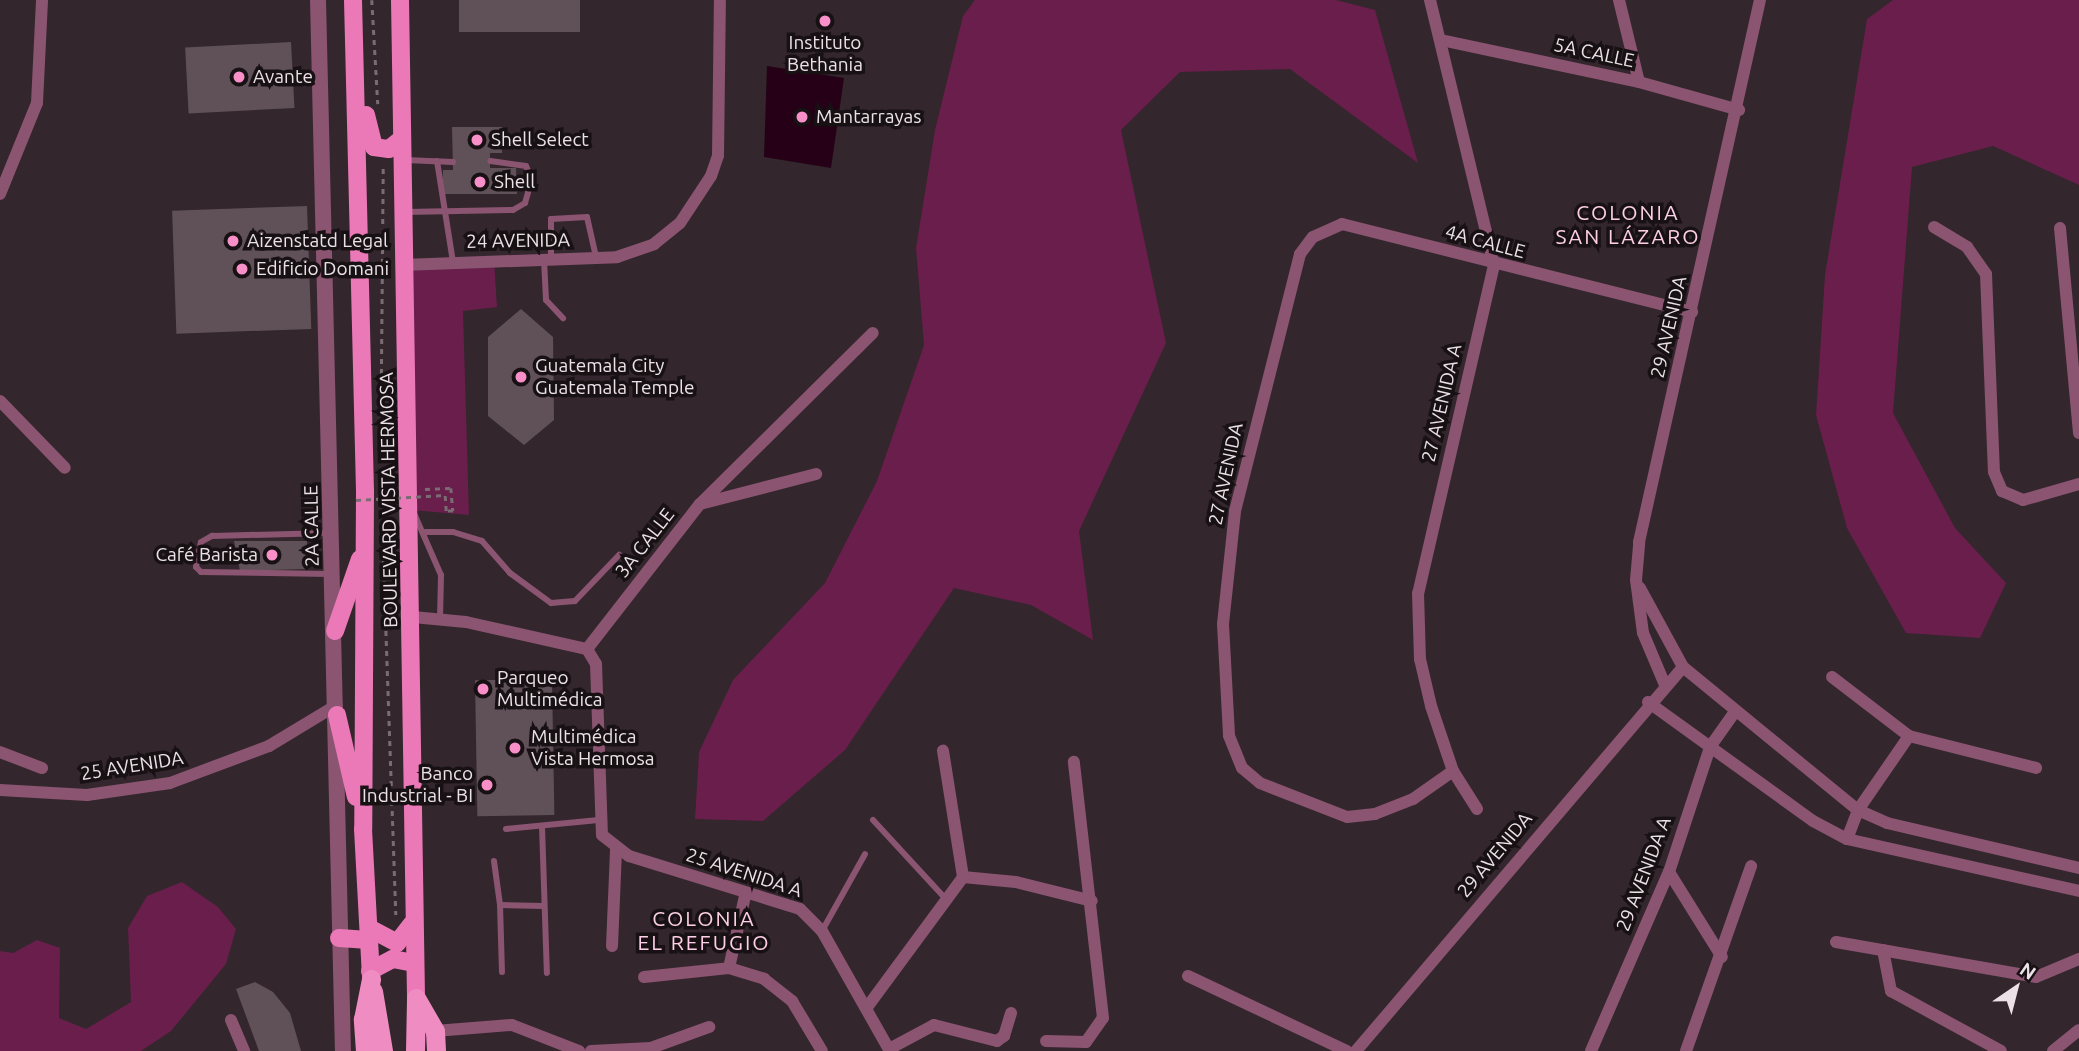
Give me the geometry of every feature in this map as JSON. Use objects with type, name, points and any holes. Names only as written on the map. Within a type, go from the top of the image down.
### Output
[{"type":"highway","points":[[365,1051],[363,1018],[371,975]]},
{"type":"highway","points":[[371,975],[383,1051]]},
{"type":"highway","points":[[416,998],[435,1031],[436,1051]]},
{"type":"highway","points":[[415,1051],[416,998]]},
{"type":"main road","name":"BOULEVARD VISTA HERMOSA","points":[[353,0],[365,545],[363,830],[371,975]]},
{"type":"main road","points":[[362,0],[367,131],[374,147],[383,150],[400,141]]},
{"type":"main road","name":"BOULEVARD VISTA HERMOSA","points":[[400,0],[403,265],[412,489],[413,922],[416,998]]},
{"type":"main road","points":[[335,631],[365,545]]},
{"type":"main road","points":[[337,710],[363,830]]},
{"type":"main road","points":[[339,938],[369,934],[397,943],[409,935],[413,922]]},
{"type":"main road","points":[[371,975],[393,959],[414,963]]},
{"type":"street","points":[[0,194],[37,103],[42,0]]},
{"type":"street","name":"2A CALLE","points":[[318,0],[334,574],[343,1051]]},
{"type":"street","name":"24 AVENIDA","points":[[403,265],[596,259],[634,253],[681,223],[711,176],[722,129],[720,0]]},
{"type":"street","name":"27 AVENIDA A","points":[[1430,0],[1494,265],[1418,593],[1420,659],[1453,771],[1477,809]]},
{"type":"street","points":[[1619,0],[1639,82]]},
{"type":"street","name":"29 AVENIDA","points":[[1665,685],[1643,633],[1636,580],[1639,542],[1739,110],[1760,0]]},
{"type":"street","name":"5A CALLE","points":[[1441,40],[1639,82],[1739,110]]},
{"type":"street","name":"4A CALLE","points":[[1313,237],[1342,224],[1494,265],[1692,312]]},
{"type":"street","points":[[1934,227],[1967,247],[1986,274],[1994,472],[2002,491],[2023,500],[2079,484]]},
{"type":"street","points":[[2060,228],[2079,433]]},
{"type":"street","name":"27 AVENIDA","points":[[1313,237],[1300,254],[1235,511],[1223,624],[1229,735],[1242,768],[1260,783],[1347,817],[1376,814],[1413,799],[1453,771]]},
{"type":"street","name":"3A CALLE","points":[[587,649],[700,504],[873,333]]},
{"type":"street","points":[[0,401],[65,468]]},
{"type":"street","points":[[700,504],[816,474]]},
{"type":"street","points":[[1636,580],[1683,667],[1734,713],[1858,810],[1887,823],[2079,868]]},
{"type":"street","points":[[413,617],[440,618],[587,649],[596,664],[599,820]]},
{"type":"street","name":"29 AVENIDA","points":[[1356,1051],[1648,702],[1683,667]]},
{"type":"street","points":[[1832,677],[1909,736],[2036,768]]},
{"type":"street","points":[[1648,702],[1847,839],[2079,891]]},
{"type":"street","name":"25 AVENIDA","points":[[0,790],[87,795],[170,783],[269,746],[337,710]]},
{"type":"street","name":"29 AVENIDA A","points":[[1591,1051],[1669,872],[1710,747],[1734,713]]},
{"type":"street","points":[[1847,839],[1858,810],[1909,736]]},
{"type":"street","points":[[943,751],[963,877]]},
{"type":"street","points":[[0,752],[42,768]]},
{"type":"street","points":[[1046,1041],[1086,1042],[1101,1026],[1092,901],[1074,762]]},
{"type":"street","name":"25 AVENIDA A","points":[[599,820],[602,835],[616,849],[745,896],[800,909],[822,931],[868,1006],[890,1050]]},
{"type":"street","points":[[612,946],[616,849]]},
{"type":"street","points":[[1686,1051],[1722,957],[1751,866]]},
{"type":"street","points":[[1669,872],[1722,957]]},
{"type":"street","points":[[868,1006],[944,897],[963,877]]},
{"type":"street","points":[[963,877],[1016,882],[1092,901]]},
{"type":"street","points":[[729,968],[745,896]]},
{"type":"street","points":[[1836,942],[2036,977],[2079,959]]},
{"type":"street","points":[[1883,950],[1891,991],[2001,1051]]},
{"type":"street","points":[[644,977],[729,968],[780,988],[822,1051]]},
{"type":"street","points":[[1188,976],[1347,1051]]},
{"type":"street","points":[[890,1050],[934,1025],[997,1041],[1004,1036],[1011,1013]]},
{"type":"street","points":[[231,1020],[244,1051]]},
{"type":"street","points":[[435,1031],[512,1025],[579,1051]]},
{"type":"street","points":[[591,1051],[651,1048],[709,1027]]},
{"type":"street","points":[[2053,1051],[2079,1030]]},
{"type":"lane","points":[[401,159],[453,162]]},
{"type":"lane","points":[[437,161],[453,262]]},
{"type":"lane","points":[[403,211],[513,210],[525,204],[532,179],[526,166],[490,161]]},
{"type":"lane","points":[[563,318],[546,300],[550,219],[587,217],[596,259]]},
{"type":"lane","points":[[412,510],[425,532],[441,575],[440,618]]},
{"type":"lane","points":[[425,532],[482,541],[510,573],[551,603],[575,601],[619,555]]},
{"type":"lane","points":[[332,533],[212,536],[201,542],[196,567],[201,572],[334,574]]},
{"type":"lane","points":[[506,829],[599,820]]},
{"type":"lane","points":[[873,820],[944,897]]},
{"type":"lane","points":[[542,826],[547,973]]},
{"type":"lane","points":[[822,931],[865,854]]},
{"type":"lane","points":[[494,861],[500,905],[502,972]]},
{"type":"lane","points":[[500,905],[544,906]]},
{"type":"path","points":[[372,0],[379,108]]},
{"type":"path","points":[[381,395],[383,150]]},
{"type":"path","points":[[356,500],[444,495],[446,511],[453,511],[451,488],[412,489]]},
{"type":"path","points":[[382,490],[383,504]]},
{"type":"path","points":[[383,531],[397,943]]},
{"type":"shaded area","points":[[975,0],[1336,0],[1375,10],[1418,163],[1290,69],[1180,72],[1121,130],[1166,343],[1079,531],[1093,640],[1031,605],[954,588],[845,750],[763,821],[695,819],[699,752],[733,680],[825,583],[877,481],[924,345],[916,248],[935,130],[963,16]]},
{"type":"shaded area","points":[[1893,0],[2079,0],[2079,185],[1993,146],[1912,167],[1893,413],[1955,528],[2006,583],[1980,638],[1906,633],[1847,528],[1816,415],[1825,275],[1867,19]]},
{"type":"shaded area","name":"Mantarrayas","points":[[767,66],[844,78],[831,168],[764,157]]},
{"type":"shaded area","points":[[494,260],[497,307],[463,311],[469,515],[412,510],[403,265]]},
{"type":"shaded area","points":[[182,882],[218,907],[236,929],[226,964],[171,1031],[141,1051],[0,1051],[0,951],[13,953],[37,940],[60,948],[59,1018],[86,1029],[131,1002],[128,928],[147,896]]},
{"type":"building","points":[[459,0],[580,0],[580,32],[459,32]]},
{"type":"building","name":"Avante","points":[[291,42],[294,108],[189,113],[185,48]]},
{"type":"building","name":"Shell","points":[[452,127],[502,127],[502,153],[490,153],[490,168],[516,168],[517,194],[442,194],[443,170],[453,170]]},
{"type":"building","name":"Edificio Domani","points":[[307,206],[311,329],[176,334],[172,211]]},
{"type":"building","name":"Guatemala City Guatemala Temple","points":[[521,309],[553,337],[554,420],[524,445],[488,416],[488,337]]},
{"type":"building","name":"Café Barista","points":[[234,541],[307,541],[307,569],[240,571]]},
{"type":"building","name":"Multimédica Vista Hermosa","points":[[552,679],[554,815],[477,816],[475,680]]},
{"type":"building","points":[[255,982],[273,992],[290,1013],[301,1051],[259,1051],[236,989]]},
{"type":"place","name":"Instituto Bethania","points":[[825,21]]},
{"type":"place","name":"Avante","points":[[239,77]]},
{"type":"place","name":"Mantarrayas","points":[[802,117]]},
{"type":"place","name":"Shell Select","points":[[477,140]]},
{"type":"place","name":"Shell","points":[[480,182]]},
{"type":"place","name":"Aizenstatd Legal","points":[[233,241]]},
{"type":"place","name":"Edificio Domani","points":[[242,269]]},
{"type":"place","name":"Guatemala City Guatemala Temple","points":[[521,377]]},
{"type":"place","name":"Café Barista","points":[[272,555]]},
{"type":"place","name":"Parqueo Multimédica","points":[[483,689]]},
{"type":"place","name":"Multimédica Vista Hermosa","points":[[515,748]]},
{"type":"place","name":"Banco Industrial - BI","points":[[487,785]]},
{"type":"district","name":"COLONIA SAN LÁZARO","points":[[1628,224]]},
{"type":"district","name":"COLONIA EL REFUGIO","points":[[704,930]]}]
